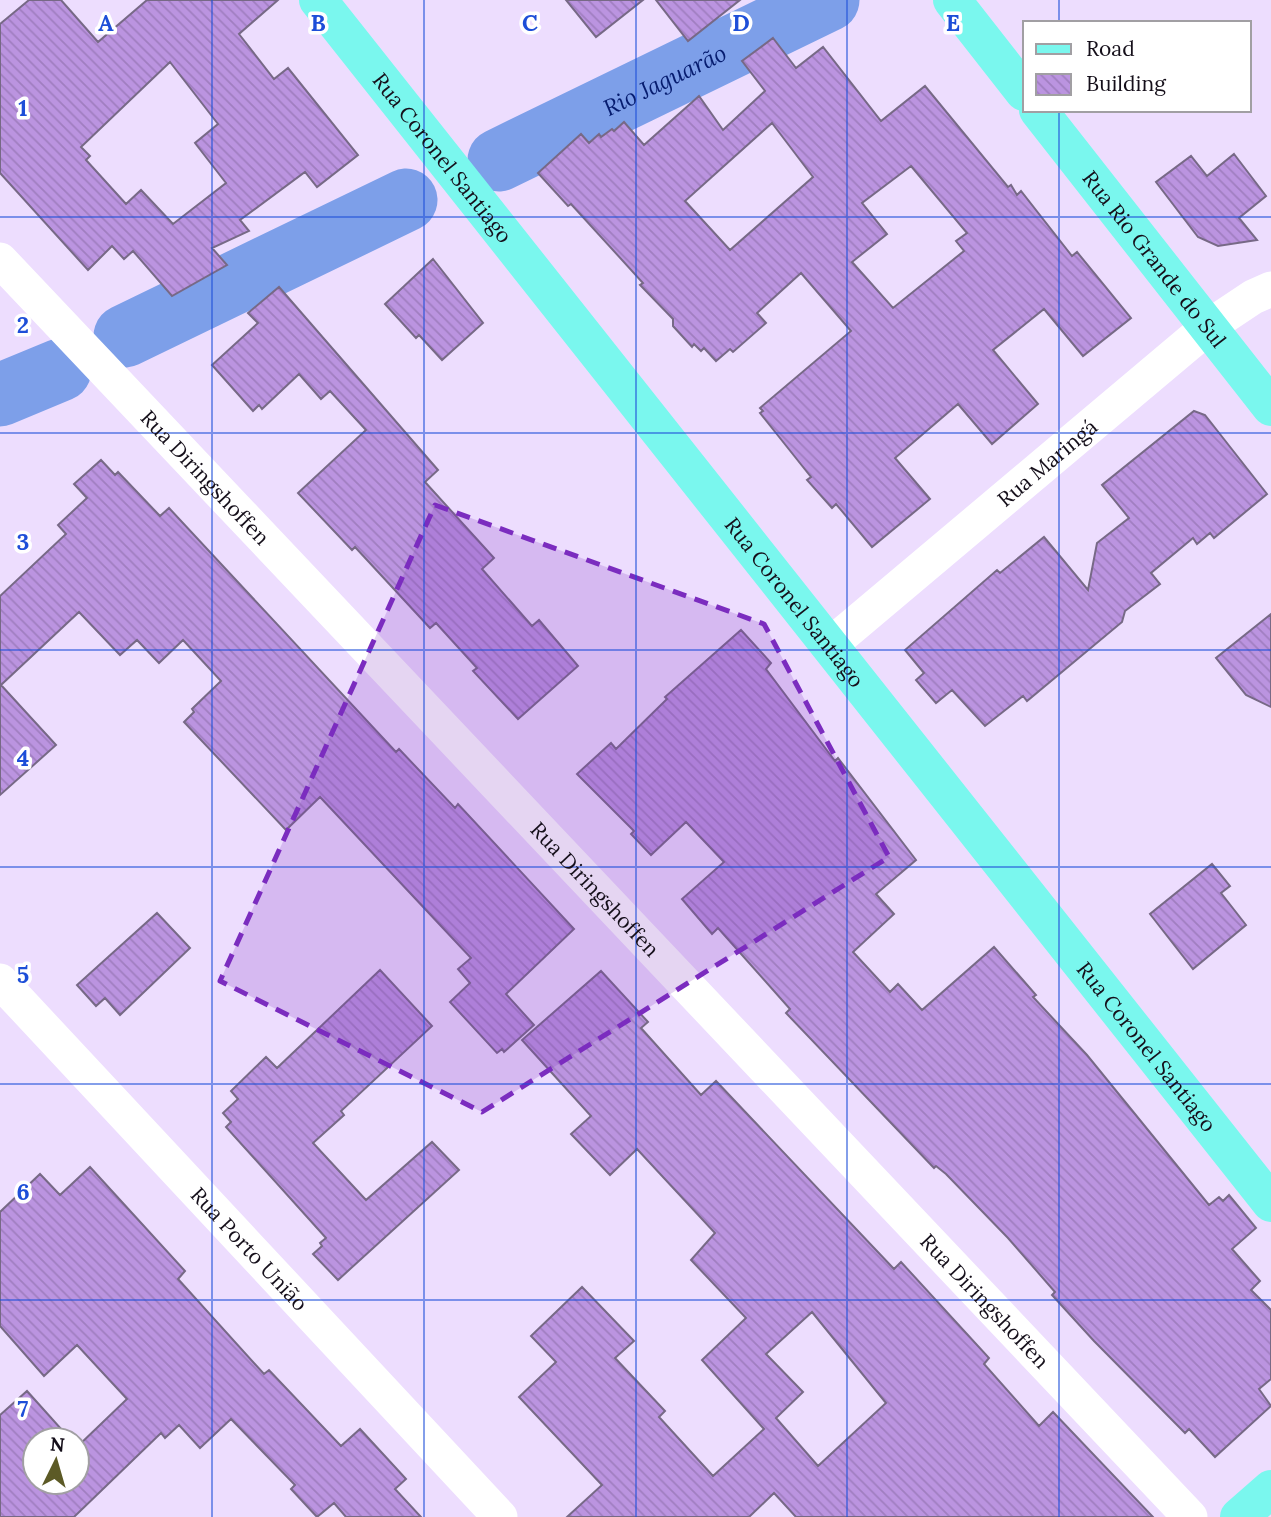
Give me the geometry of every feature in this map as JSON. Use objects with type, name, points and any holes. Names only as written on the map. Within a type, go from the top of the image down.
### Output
[{"type":"main road","name":"Rua Coronel Santiago","points":[[318,0],[1271,1203]]},
{"type":"main road","points":[[952,0],[1023,91]]},
{"type":"main road","name":"Rua Rio Grande do Sul","points":[[1040,112],[1271,407]]},
{"type":"main road","points":[[1239,1517],[1271,1489]]},
{"type":"street","name":"Rua Diringshoffen","points":[[0,260],[1190,1517]]},
{"type":"street","name":"Rua Maringá","points":[[830,646],[1208,327],[1253,297],[1271,289]]},
{"type":"street","name":"Rua Porto União","points":[[0,981],[500,1517]]},
{"type":"highlighted area","points":[[435,505],[764,624],[889,857],[482,1112],[220,981]]},
{"type":"building","points":[[29,0],[61,0],[98,42],[147,0],[278,0],[239,34],[274,79],[288,68],[358,155],[317,187],[305,172],[240,220],[249,231],[212,248],[227,265],[172,296],[133,251],[124,259],[112,246],[88,270],[0,173],[0,24]],"holes":[[[170,62],[218,124],[195,143],[226,183],[173,224],[141,190],[126,204],[86,160],[90,156],[81,147]]]},
{"type":"building","points":[[566,0],[643,0],[596,37]]},
{"type":"building","points":[[656,0],[740,0],[688,41]]},
{"type":"building","points":[[773,38],[796,68],[823,47],[881,121],[925,86],[1008,187],[1011,185],[1017,195],[1021,191],[1072,256],[1077,252],[1131,318],[1083,356],[1044,309],[993,350],[1038,404],[992,444],[958,404],[895,458],[930,499],[872,547],[836,504],[832,508],[807,480],[811,477],[760,413],[763,411],[760,408],[851,331],[801,273],[757,313],[766,323],[733,352],[730,349],[716,361],[704,348],[701,351],[694,344],[692,347],[673,326],[673,319],[640,285],[643,283],[571,204],[568,206],[538,173],[581,134],[589,143],[599,134],[601,137],[612,129],[614,131],[624,122],[644,145],[699,96],[723,130],[765,91],[742,61]],"holes":[[[772,123],[813,177],[730,250],[685,201]],[[911,166],[967,233],[956,241],[964,251],[893,308],[852,262],[887,234],[862,203]]]},
{"type":"building","points":[[1234,154],[1266,196],[1239,218],[1257,240],[1218,246],[1198,237],[1156,182],[1191,156],[1207,176]]},
{"type":"building","points":[[433,259],[483,323],[442,360],[419,335],[416,338],[385,304]]},
{"type":"building","points":[[279,287],[438,470],[425,482],[494,558],[482,569],[532,626],[539,620],[578,666],[518,719],[473,671],[477,668],[436,623],[430,628],[355,547],[352,550],[298,493],[366,430],[330,391],[321,399],[299,374],[262,409],[259,405],[253,411],[212,365],[258,323],[248,313]]},
{"type":"building","points":[[1194,411],[1205,415],[1267,494],[1214,538],[1210,533],[1197,544],[1193,538],[1151,573],[1160,584],[1125,611],[1122,622],[1027,701],[1023,696],[985,726],[952,690],[936,703],[916,680],[924,673],[905,650],[997,570],[1000,573],[1044,537],[1088,590],[1097,543],[1129,518],[1102,485]]},
{"type":"building","points":[[101,460],[115,475],[118,472],[160,516],[169,508],[396,752],[399,749],[455,808],[458,804],[574,929],[506,994],[534,1025],[504,1052],[502,1049],[497,1053],[450,1002],[470,983],[458,969],[471,958],[320,797],[286,830],[184,722],[194,712],[192,709],[221,681],[183,640],[159,663],[137,640],[120,655],[79,612],[1,685],[56,745],[0,795],[0,596],[66,534],[58,525],[87,498],[74,484]]},
{"type":"building","points":[[1271,614],[1271,707],[1246,695],[1216,658]]},
{"type":"building","points":[[741,630],[771,663],[766,669],[835,761],[838,758],[916,860],[876,894],[894,914],[853,952],[890,992],[898,984],[922,1010],[994,947],[1036,995],[1033,997],[1087,1055],[1209,1205],[1219,1197],[1223,1201],[1229,1195],[1256,1228],[1232,1249],[1260,1281],[1251,1290],[1271,1310],[1271,1379],[1259,1389],[1271,1406],[1215,1457],[1189,1429],[1185,1433],[1094,1341],[1052,1295],[1055,1292],[1008,1238],[946,1174],[936,1166],[934,1168],[786,1013],[790,1009],[718,928],[712,934],[682,899],[724,862],[686,822],[651,855],[631,834],[634,831],[577,774],[611,743],[616,749],[667,699],[665,697]]},
{"type":"building","points":[[1212,864],[1230,886],[1221,893],[1246,925],[1193,969],[1150,914]]},
{"type":"building","points":[[157,913],[190,948],[120,1015],[105,998],[96,1006],[77,985]]},
{"type":"building","points":[[380,970],[432,1026],[341,1111],[344,1115],[313,1143],[366,1200],[432,1142],[459,1170],[338,1280],[313,1254],[326,1238],[226,1127],[231,1122],[223,1113],[238,1099],[231,1091],[266,1057],[277,1068]]},
{"type":"building","points":[[601,971],[648,1022],[641,1028],[701,1095],[716,1081],[894,1269],[901,1262],[989,1358],[984,1364],[1039,1426],[1053,1412],[1153,1517],[796,1517],[774,1493],[749,1517],[567,1517],[602,1485],[519,1397],[556,1362],[531,1336],[582,1287],[634,1341],[615,1358],[665,1411],[659,1417],[713,1476],[764,1429],[702,1360],[746,1318],[691,1260],[715,1233],[637,1149],[610,1175],[571,1134],[591,1116],[522,1040]],"holes":[[[812,1312],[886,1403],[818,1466],[776,1418],[803,1392],[766,1354]]]},
{"type":"building","points":[[90,1167],[185,1271],[178,1279],[264,1374],[269,1370],[341,1446],[360,1429],[406,1479],[395,1489],[421,1517],[346,1517],[334,1503],[317,1517],[291,1489],[295,1485],[231,1419],[200,1448],[179,1425],[165,1438],[161,1433],[74,1517],[0,1517],[0,1415],[27,1391],[58,1426],[21,1426],[21,1496],[91,1496],[91,1434],[127,1399],[77,1345],[44,1376],[0,1326],[0,1212],[40,1174],[60,1195]]},
{"type":"waterway","name":"Rio Jaguarão","points":[[499,160],[828,0]]},
{"type":"waterway","name":"Rio Jaguarão","points":[[125,336],[406,200]]},
{"type":"waterway","name":"Rio Jaguarão","points":[[0,395],[60,370]]}]
